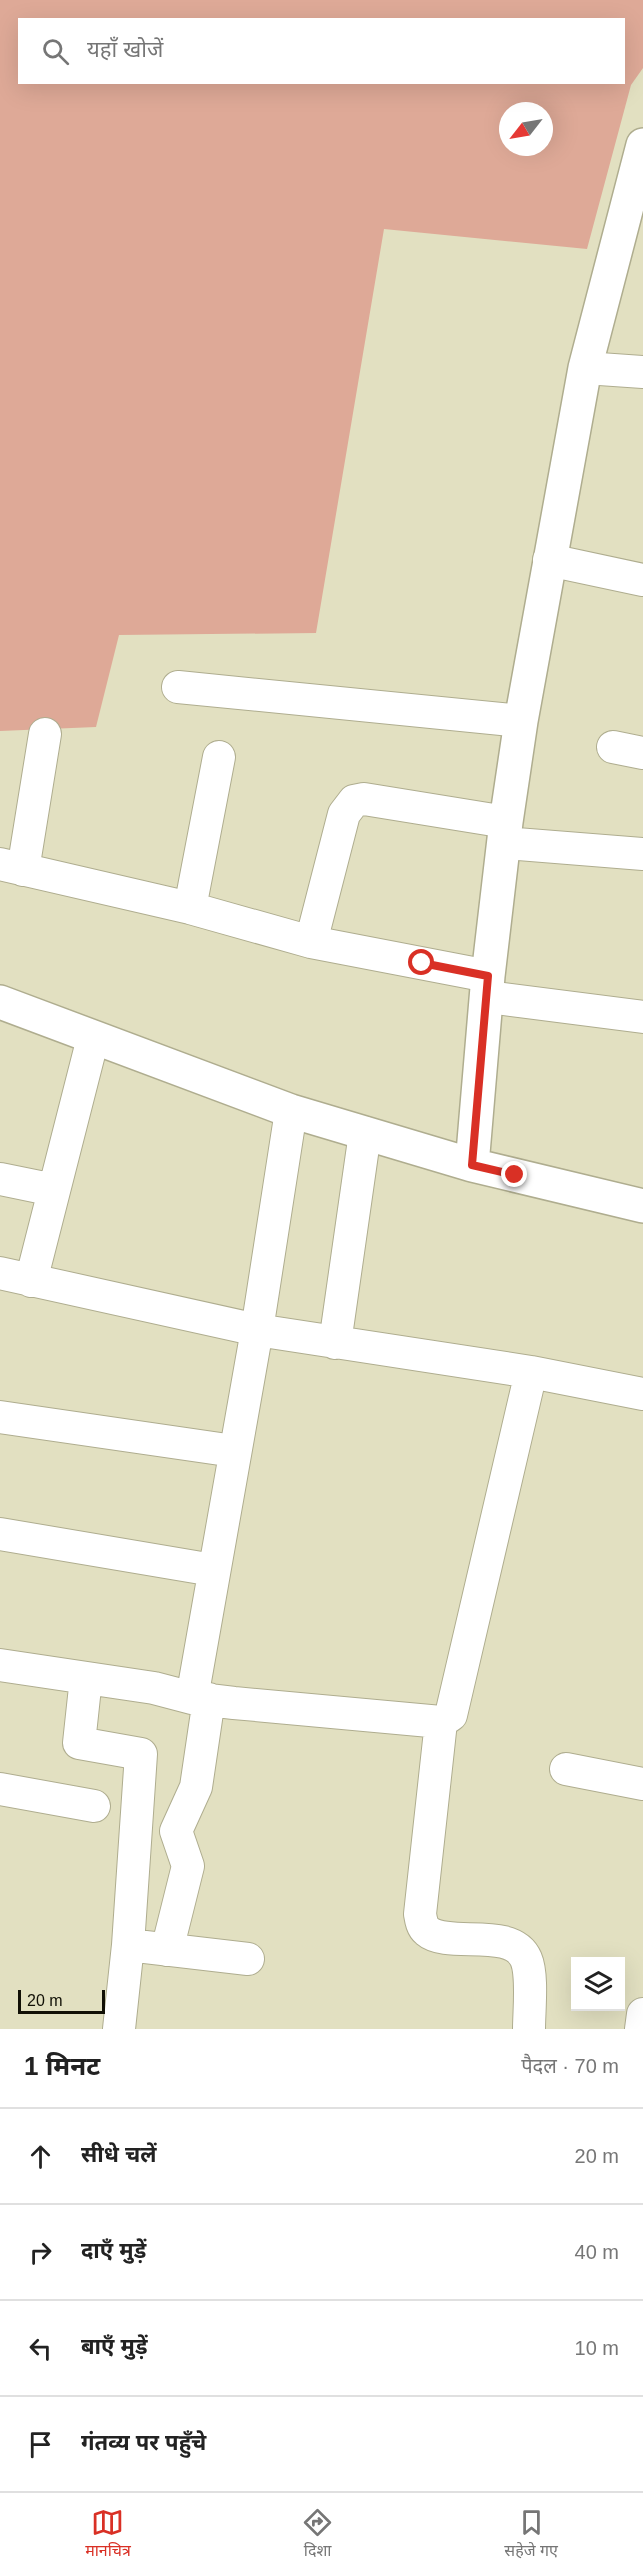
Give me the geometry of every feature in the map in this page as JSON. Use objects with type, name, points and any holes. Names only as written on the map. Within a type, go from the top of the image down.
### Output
[{"type":"street","points":[[472,1165],[488,986],[505,833],[521,721],[585,368],[643,145]]},
{"type":"street","points":[[585,368],[643,372]]},
{"type":"street","points":[[549,560],[643,580]]},
{"type":"street","points":[[178,687],[521,721]]},
{"type":"street","points":[[45,734],[12,867],[190,908],[310,942],[488,986],[643,1017]]},
{"type":"street","points":[[190,908],[219,757]]},
{"type":"street","points":[[310,942],[344,814],[354,801],[364,799],[505,833],[643,854]]},
{"type":"street","points":[[0,1002],[291,1111],[472,1165],[643,1206]]},
{"type":"street","points":[[31,1281],[93,1038]]},
{"type":"street","points":[[167,1950],[188,1866],[176,1832],[196,1787],[200,1698],[213,1570],[257,1330],[291,1111]]},
{"type":"street","points":[[335,1343],[365,1133]]},
{"type":"street","points":[[0,1179],[54,1190]]},
{"type":"street","points":[[0,1273],[257,1330],[531,1372],[643,1394]]},
{"type":"street","points":[[0,1665],[154,1688],[200,1698],[441,1722],[450,1715],[531,1372]]},
{"type":"street","points":[[0,1417],[234,1451]]},
{"type":"street","points":[[0,1534],[213,1570]]},
{"type":"street","points":[[86,1678],[80,1743],[141,1754],[128,1945],[119,2029]]},
{"type":"street","points":[[441,1722],[420,1914],[422,1924],[428,1932],[439,1935],[507,1942],[519,1948],[526,1959],[528,1970],[529,2029]]},
{"type":"street","points":[[566,1769],[643,1784]]},
{"type":"street","points":[[0,1789],[94,1806]]},
{"type":"street","points":[[128,1945],[248,1959]]},
{"type":"street","points":[[641,2029],[643,2014]]},
{"type":"shaded area","points":[[0,0],[643,0],[643,68],[631,85],[587,249],[384,229],[316,633],[119,635],[96,727],[0,731]]},
{"type":"route","points":[[422,963],[488,976],[472,1165],[515,1175]]}]
